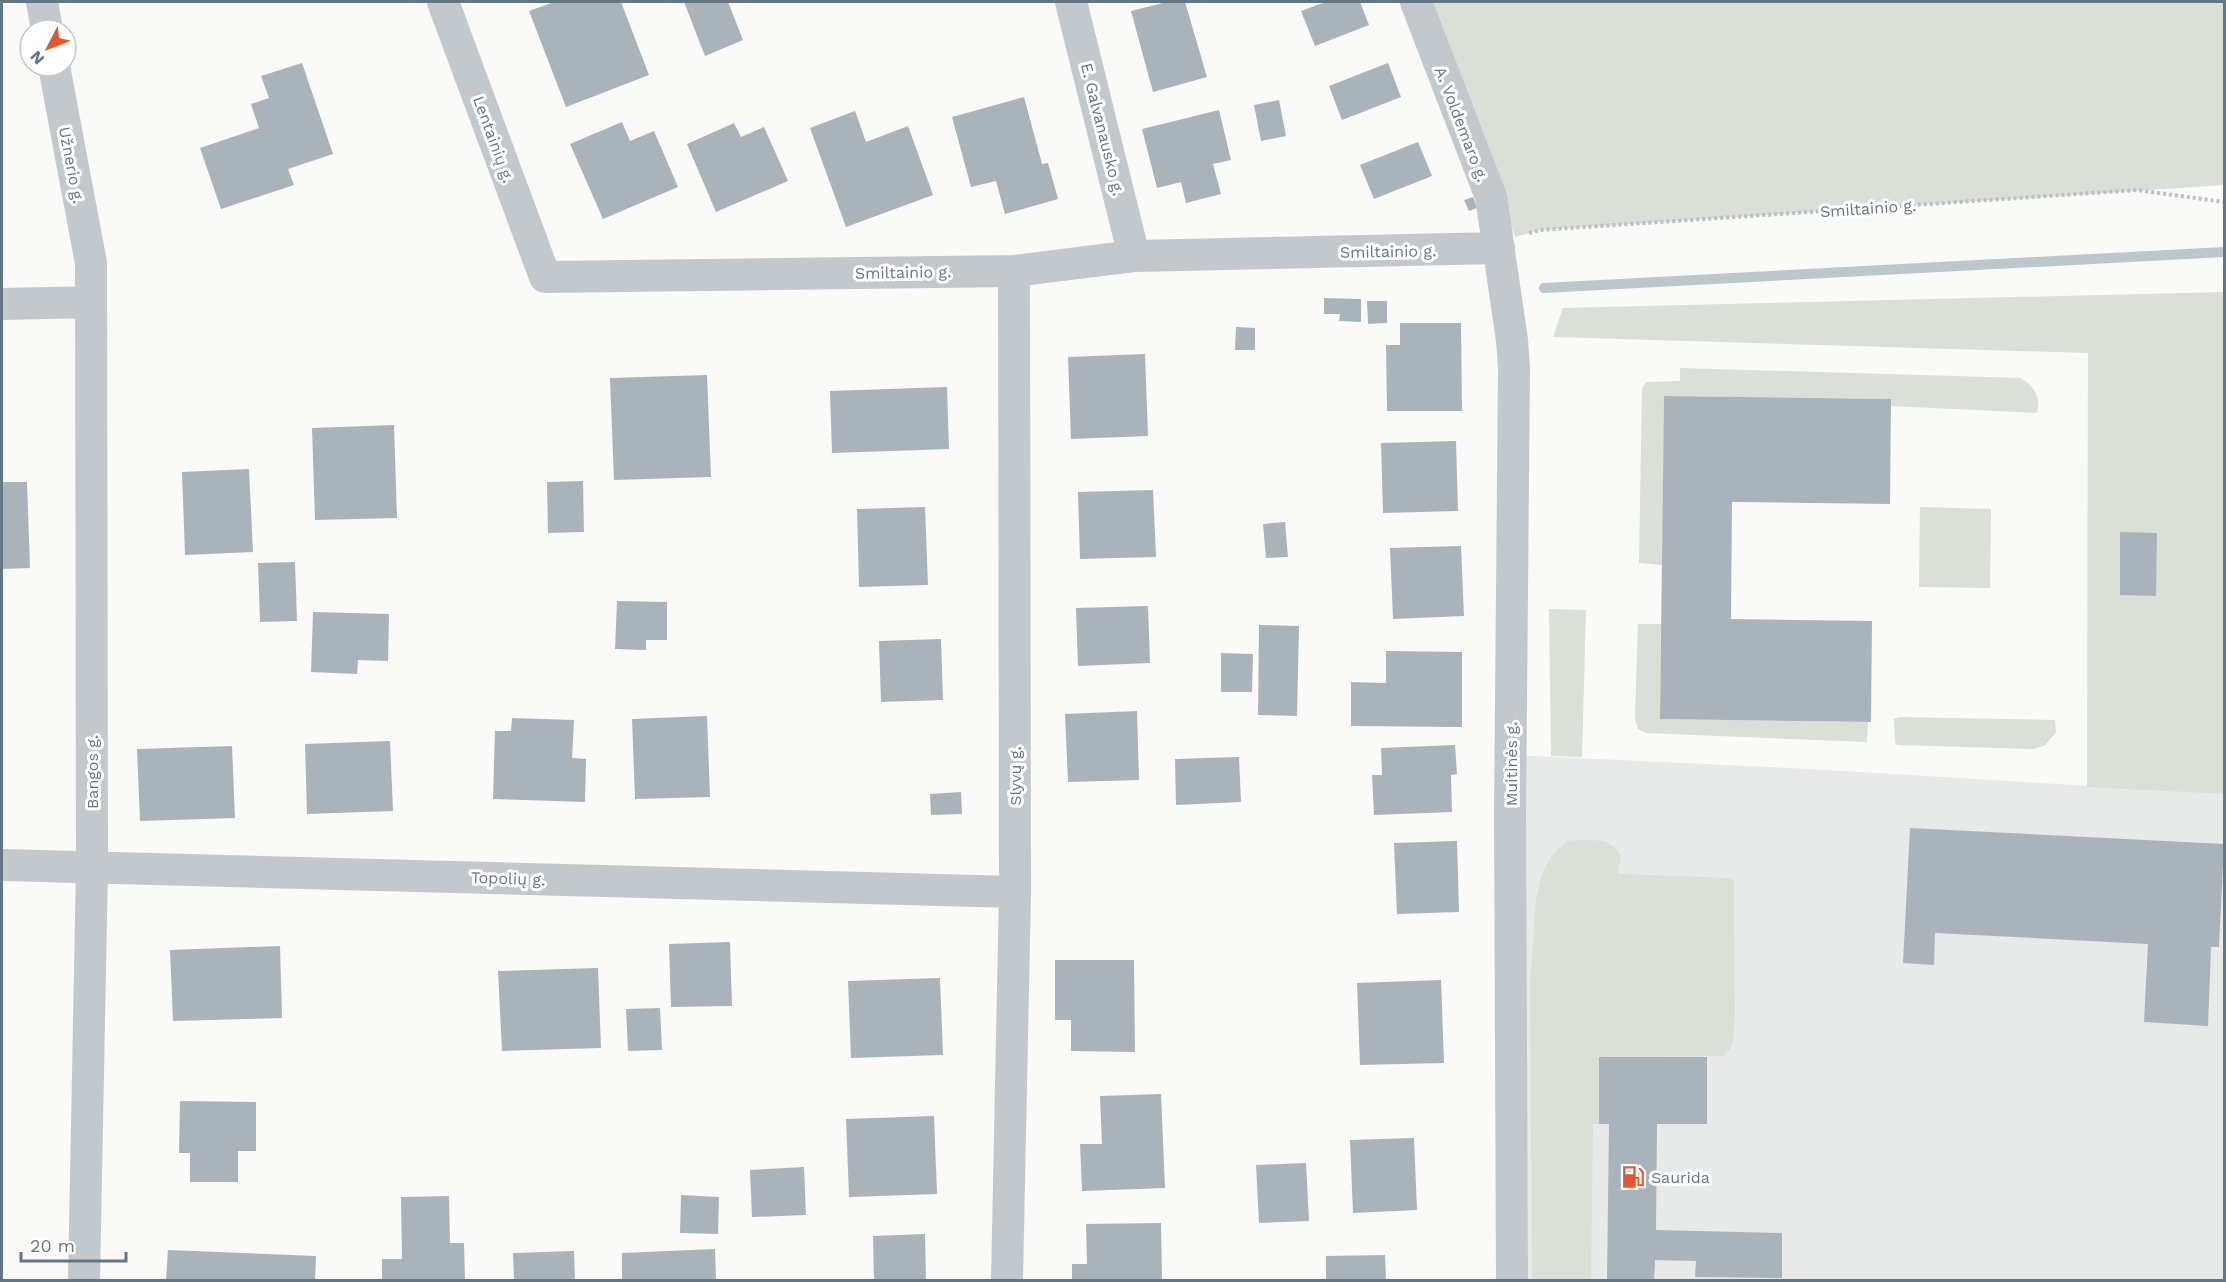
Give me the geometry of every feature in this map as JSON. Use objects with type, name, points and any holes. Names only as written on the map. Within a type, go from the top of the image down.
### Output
[{"type":"street","points":[[42,2],[45,18]]},
{"type":"street","name":"Lentainių g.","points":[[443,2],[545,277]]},
{"type":"street","name":"E. Galvanausko g.","points":[[1071,2],[1134,256]]},
{"type":"street","name":"A. Voldemaro g.","points":[[1416,2],[1491,197],[1499,248]]},
{"type":"street","name":"Užnerio g.","points":[[56,78],[91,263]]},
{"type":"street","name":"Smiltainio g.","points":[[545,277],[1014,271],[1134,256],[1499,248]]},
{"type":"street","name":"Muitinės g.","points":[[1499,248],[1515,368],[1510,802],[1512,1281]]},
{"type":"street","name":"Bangos g.","points":[[84,1281],[92,867],[91,263]]},
{"type":"street","name":"Slyvų g.","points":[[1007,1281],[1015,892],[1014,271]]},
{"type":"street","points":[[2,304],[92,302]]},
{"type":"street","name":"Topolių g.","points":[[2,866],[1015,892]]},
{"type":"path","name":"Smiltainio g.","points":[[1499,248],[1515,237],[1540,230],[2126,190],[2224,202]]},
{"type":"shaded area","points":[[1428,2],[2224,2],[2224,185],[1540,230],[1515,237]]},
{"type":"shaded area","points":[[2224,292],[2224,794],[2087,787],[2088,353],[1553,337],[1563,308]]},
{"type":"shaded area","points":[[1680,368],[2021,378],[2035,392],[2038,407],[2037,413],[1891,406],[1891,399],[1664,396],[1662,565],[1639,563],[1642,388],[1646,382],[1680,381]]},
{"type":"shaded area","points":[[1920,507],[1991,509],[1990,588],[1919,587]]},
{"type":"shaded area","points":[[1549,609],[1586,610],[1582,757],[1551,756]]},
{"type":"shaded area","points":[[1638,624],[1661,624],[1660,719],[1868,722],[1867,742],[1646,733],[1638,729],[1635,719]]},
{"type":"shaded area","points":[[1899,717],[2055,720],[2056,733],[2044,746],[2033,749],[1897,745],[1894,719]]},
{"type":"shaded area","points":[[1511,755],[1810,769],[2224,794],[2224,1280],[1512,1280]]},
{"type":"shaded area","points":[[1567,841],[1602,841],[1613,846],[1621,856],[1618,874],[1730,878],[1734,881],[1735,1018],[1732,1046],[1724,1056],[1599,1057],[1599,1124],[1593,1124],[1591,1280],[1532,1280],[1530,983],[1536,900],[1541,876],[1552,855]]},
{"type":"building","points":[[554,2],[621,2],[649,75],[566,107],[529,11]]},
{"type":"building","points":[[684,2],[728,2],[743,40],[705,56]]},
{"type":"building","points":[[1167,2],[1185,2],[1207,77],[1153,92],[1131,11]]},
{"type":"building","points":[[1326,2],[1360,2],[1369,25],[1315,46],[1301,11]]},
{"type":"building","points":[[302,63],[333,154],[288,169],[294,185],[221,209],[200,148],[259,128],[251,104],[269,98],[261,76]]},
{"type":"building","points":[[1388,63],[1401,97],[1342,120],[1329,86]]},
{"type":"building","points":[[1024,97],[1042,164],[1048,163],[1058,199],[1005,214],[996,181],[971,187],[952,117]]},
{"type":"building","points":[[1279,100],[1286,136],[1261,141],[1254,105]]},
{"type":"building","points":[[1219,110],[1231,160],[1213,164],[1221,194],[1186,203],[1181,182],[1157,188],[1142,129]]},
{"type":"building","points":[[855,111],[866,142],[908,126],[933,195],[846,227],[810,128]]},
{"type":"building","points":[[622,122],[630,141],[654,131],[678,187],[603,219],[570,144]]},
{"type":"building","points":[[734,123],[741,137],[764,127],[788,181],[716,212],[687,144]]},
{"type":"building","points":[[1418,142],[1432,176],[1374,199],[1360,165]]},
{"type":"building","points":[[1473,197],[1477,208],[1469,211],[1464,200]]},
{"type":"building","points":[[1324,298],[1361,299],[1361,322],[1339,321],[1340,314],[1324,314]]},
{"type":"building","points":[[1367,301],[1387,301],[1387,323],[1368,324]]},
{"type":"building","points":[[1400,323],[1461,323],[1462,411],[1387,411],[1386,345],[1400,345]]},
{"type":"building","points":[[1236,327],[1255,328],[1255,350],[1235,350]]},
{"type":"building","points":[[1145,354],[1148,436],[1071,439],[1068,357]]},
{"type":"building","points":[[707,375],[711,477],[614,480],[610,378]]},
{"type":"building","points":[[947,387],[949,449],[832,453],[830,391]]},
{"type":"building","points":[[1664,396],[1891,399],[1890,504],[1732,502],[1731,619],[1872,621],[1871,722],[1660,719]]},
{"type":"building","points":[[394,425],[397,518],[315,520],[312,428]]},
{"type":"building","points":[[1456,441],[1458,511],[1383,513],[1381,443]]},
{"type":"building","points":[[249,469],[253,552],[185,555],[182,472]]},
{"type":"building","points":[[583,481],[584,532],[548,533],[547,482]]},
{"type":"building","points":[[2,482],[27,482],[30,568],[2,569]]},
{"type":"building","points":[[1153,490],[1156,557],[1080,559],[1078,492]]},
{"type":"building","points":[[925,507],[928,585],[859,587],[857,509]]},
{"type":"building","points":[[1285,522],[1288,557],[1266,558],[1263,524]]},
{"type":"building","points":[[2120,532],[2157,533],[2156,596],[2120,595]]},
{"type":"building","points":[[1461,546],[1464,616],[1393,619],[1390,548]]},
{"type":"building","points":[[295,562],[297,621],[260,622],[258,563]]},
{"type":"building","points":[[617,601],[667,602],[667,640],[646,640],[646,650],[615,649]]},
{"type":"building","points":[[1148,606],[1150,663],[1078,666],[1076,608]]},
{"type":"building","points":[[313,612],[389,614],[388,661],[358,660],[357,674],[311,672]]},
{"type":"building","points":[[1259,625],[1299,626],[1297,716],[1258,715]]},
{"type":"building","points":[[941,639],[943,700],[881,702],[879,641]]},
{"type":"building","points":[[1386,651],[1462,652],[1462,727],[1351,726],[1351,682],[1386,683]]},
{"type":"building","points":[[1221,653],[1253,654],[1252,692],[1221,692]]},
{"type":"building","points":[[1137,711],[1139,780],[1068,782],[1065,714]]},
{"type":"building","points":[[707,716],[710,797],[635,799],[632,719]]},
{"type":"building","points":[[512,718],[574,720],[572,758],[586,759],[585,802],[493,799],[495,731],[511,731]]},
{"type":"building","points":[[390,741],[393,811],[307,814],[305,744]]},
{"type":"building","points":[[1455,745],[1457,774],[1451,775],[1452,812],[1374,815],[1372,775],[1382,775],[1381,748]]},
{"type":"building","points":[[232,746],[235,818],[140,821],[137,749]]},
{"type":"building","points":[[1239,757],[1241,802],[1176,805],[1175,759]]},
{"type":"building","points":[[961,792],[962,814],[931,815],[930,794]]},
{"type":"building","points":[[1910,828],[2224,844],[2219,947],[2211,947],[2208,1026],[2144,1022],[2148,944],[1935,933],[1934,965],[1903,963]]},
{"type":"building","points":[[1457,841],[1459,912],[1397,914],[1394,843]]},
{"type":"building","points":[[730,942],[732,1006],[671,1007],[669,944]]},
{"type":"building","points":[[280,946],[282,1018],[173,1021],[170,950]]},
{"type":"building","points":[[1055,960],[1134,960],[1135,1052],[1071,1051],[1071,1020],[1055,1020]]},
{"type":"building","points":[[598,968],[601,1048],[502,1051],[498,971]]},
{"type":"building","points":[[940,978],[943,1055],[851,1058],[848,981]]},
{"type":"building","points":[[1441,980],[1444,1063],[1360,1065],[1357,983]]},
{"type":"building","points":[[660,1008],[662,1050],[628,1051],[626,1009]]},
{"type":"building","name":"Saurida","points":[[1599,1057],[1707,1057],[1707,1124],[1657,1124],[1656,1230],[1782,1233],[1782,1278],[1695,1277],[1696,1261],[1655,1260],[1654,1280],[1607,1280],[1609,1124],[1599,1124]]},
{"type":"building","points":[[1161,1094],[1165,1188],[1082,1191],[1080,1144],[1102,1144],[1100,1096]]},
{"type":"building","points":[[180,1101],[256,1102],[256,1151],[238,1151],[238,1182],[190,1182],[190,1153],[179,1153]]},
{"type":"building","points":[[934,1116],[937,1194],[849,1197],[846,1119]]},
{"type":"building","points":[[1414,1138],[1417,1210],[1353,1213],[1350,1140]]},
{"type":"building","points":[[1306,1163],[1309,1221],[1259,1223],[1256,1165]]},
{"type":"building","points":[[804,1167],[806,1215],[752,1217],[750,1170]]},
{"type":"building","points":[[681,1195],[719,1197],[718,1234],[680,1233]]},
{"type":"building","points":[[449,1196],[450,1243],[464,1243],[465,1280],[382,1280],[382,1259],[402,1259],[401,1197]]},
{"type":"building","points":[[1161,1223],[1162,1280],[1072,1280],[1072,1264],[1087,1264],[1086,1224]]},
{"type":"building","points":[[925,1234],[926,1280],[874,1280],[873,1236]]},
{"type":"building","points":[[715,1249],[716,1280],[622,1280],[622,1253]]},
{"type":"building","points":[[168,1250],[316,1256],[315,1280],[166,1280]]},
{"type":"building","points":[[574,1251],[575,1280],[514,1280],[513,1253]]},
{"type":"building","points":[[1385,1255],[1386,1280],[1326,1280],[1326,1256]]},
{"type":"waterway","points":[[1544,288],[2224,252]]},
{"type":"place","name":"Saurida","points":[[1633,1177]]}]
